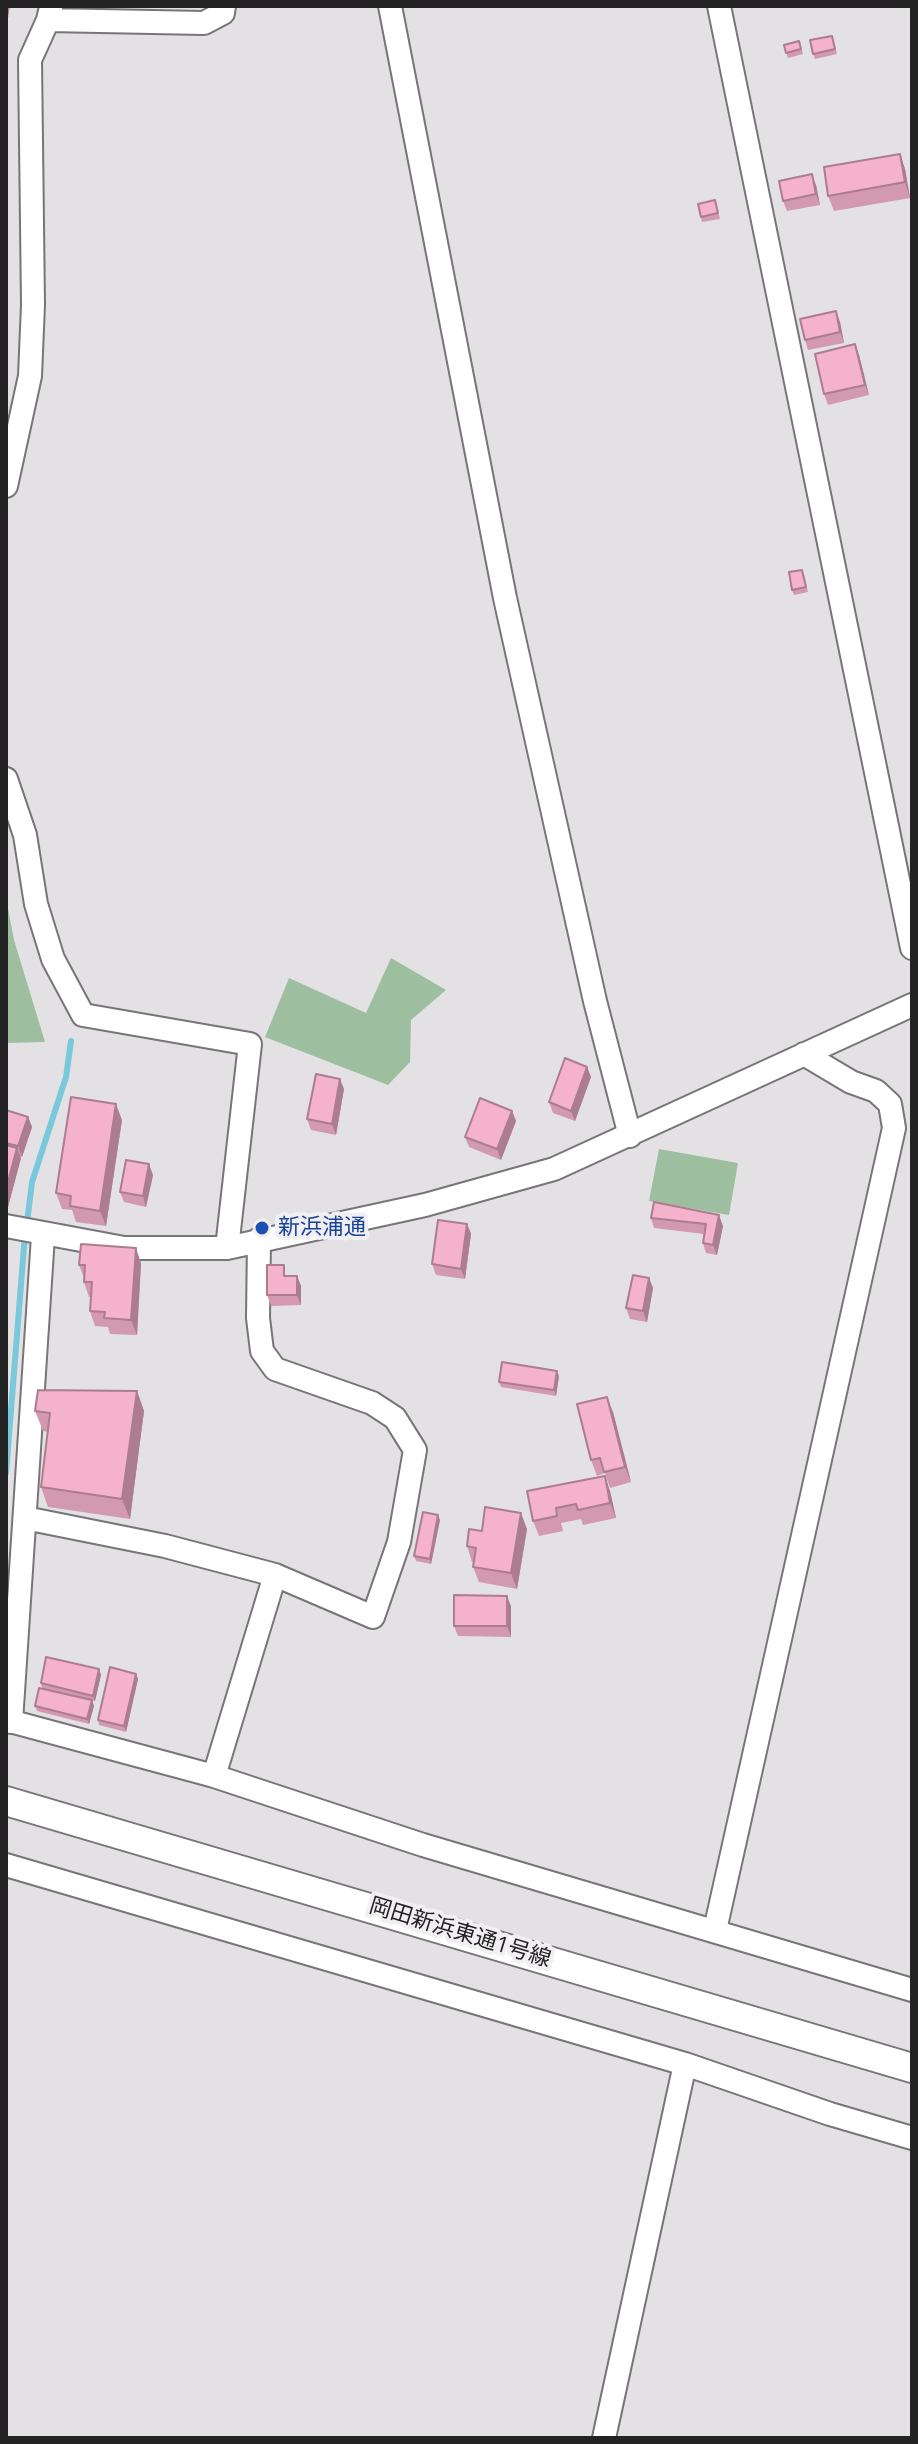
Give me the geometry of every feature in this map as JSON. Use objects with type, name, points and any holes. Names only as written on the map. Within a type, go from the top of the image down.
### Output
[{"type":"street","points":[[6,486],[30,376],[33,305],[30,60],[50,13],[204,23],[223,13],[224,6]]},
{"type":"street","points":[[390,6],[505,598],[595,1001],[630,1136]]},
{"type":"street","points":[[719,6],[912,948]]},
{"type":"street","points":[[6,779],[25,835],[36,904],[53,959],[83,1015],[250,1044],[227,1248]]},
{"type":"street","points":[[8,1227],[124,1248],[227,1248],[425,1205],[554,1169],[912,1005]]},
{"type":"street","points":[[715,1930],[894,1128],[890,1104],[876,1091],[851,1082],[804,1054]]},
{"type":"street","points":[[39,1234],[25,1518],[8,1721],[214,1776],[423,1845],[912,1990]]},
{"type":"street","points":[[25,1518],[165,1546],[275,1575],[373,1617],[399,1542],[415,1450],[395,1418],[372,1403],[275,1369],[262,1351],[259,1239]]},
{"type":"street","points":[[214,1776],[275,1575]]},
{"type":"street","name":"岡田新浜東通1号線","points":[[6,1801],[912,2068]]},
{"type":"street","points":[[6,1865],[685,2064],[830,2114],[912,2138]]},
{"type":"street","points":[[604,2438],[685,2064]]},
{"type":"green space","points":[[6,898],[14,940],[45,1042],[6,1043]]},
{"type":"green space","points":[[391,958],[446,990],[411,1020],[410,1062],[388,1085],[265,1037],[289,978],[366,1013]]},
{"type":"green space","points":[[659,1149],[738,1163],[729,1215],[649,1201]]},
{"type":"building","points":[[832,36],[835,49],[813,54],[810,40]]},
{"type":"building","points":[[799,41],[801,49],[786,53],[784,45]]},
{"type":"building","points":[[900,154],[905,182],[828,196],[824,167]]},
{"type":"building","points":[[812,174],[816,194],[783,201],[779,181]]},
{"type":"building","points":[[715,200],[718,213],[701,217],[698,204]]},
{"type":"building","points":[[836,311],[840,332],[805,340],[800,319]]},
{"type":"building","points":[[855,344],[865,385],[824,394],[815,354]]},
{"type":"building","points":[[802,570],[806,587],[792,590],[789,572]]},
{"type":"building","points":[[565,1058],[587,1067],[571,1111],[549,1102]]},
{"type":"building","points":[[316,1074],[340,1079],[332,1124],[307,1119]]},
{"type":"building","points":[[71,1097],[116,1104],[100,1211],[70,1206],[71,1196],[56,1193]]},
{"type":"building","points":[[480,1098],[512,1111],[497,1149],[465,1137]]},
{"type":"building","points":[[6,1110],[28,1117],[18,1146],[6,1143]]},
{"type":"building","points":[[6,1145],[17,1148],[6,1189]]},
{"type":"building","points":[[126,1160],[149,1164],[143,1196],[120,1192]]},
{"type":"building","points":[[654,1202],[719,1215],[713,1245],[703,1243],[706,1224],[651,1218]]},
{"type":"building","points":[[438,1220],[467,1224],[461,1269],[432,1264]]},
{"type":"building","points":[[81,1244],[136,1248],[131,1320],[104,1318],[105,1312],[90,1311],[92,1282],[84,1282],[85,1265],[79,1265]]},
{"type":"building","points":[[267,1265],[284,1265],[284,1276],[297,1276],[297,1295],[267,1295]]},
{"type":"building","points":[[633,1275],[649,1278],[643,1311],[626,1308]]},
{"type":"building","points":[[502,1362],[557,1371],[554,1390],[499,1382]]},
{"type":"building","points":[[38,1390],[137,1391],[122,1499],[41,1487],[50,1413],[35,1411]]},
{"type":"building","points":[[607,1397],[625,1467],[604,1472],[600,1458],[591,1460],[577,1404]]},
{"type":"building","points":[[605,1476],[610,1503],[578,1510],[576,1504],[556,1508],[557,1516],[533,1521],[527,1491]]},
{"type":"building","points":[[485,1507],[521,1513],[511,1573],[473,1567],[476,1548],[467,1546],[469,1529],[482,1531]]},
{"type":"building","points":[[423,1512],[438,1515],[430,1559],[414,1556]]},
{"type":"building","points":[[454,1595],[507,1596],[507,1626],[454,1626]]},
{"type":"building","points":[[46,1657],[99,1669],[93,1696],[41,1683]]},
{"type":"building","points":[[110,1667],[136,1674],[124,1726],[98,1720]]},
{"type":"building","points":[[39,1688],[92,1700],[87,1719],[35,1706]]},
{"type":"waterway","points":[[27,1223],[32,1182],[66,1077],[71,1041]]},
{"type":"waterway","points":[[6,1473],[25,1234]]},
{"type":"place","name":"新浜浦通","points":[[262,1228]]}]
